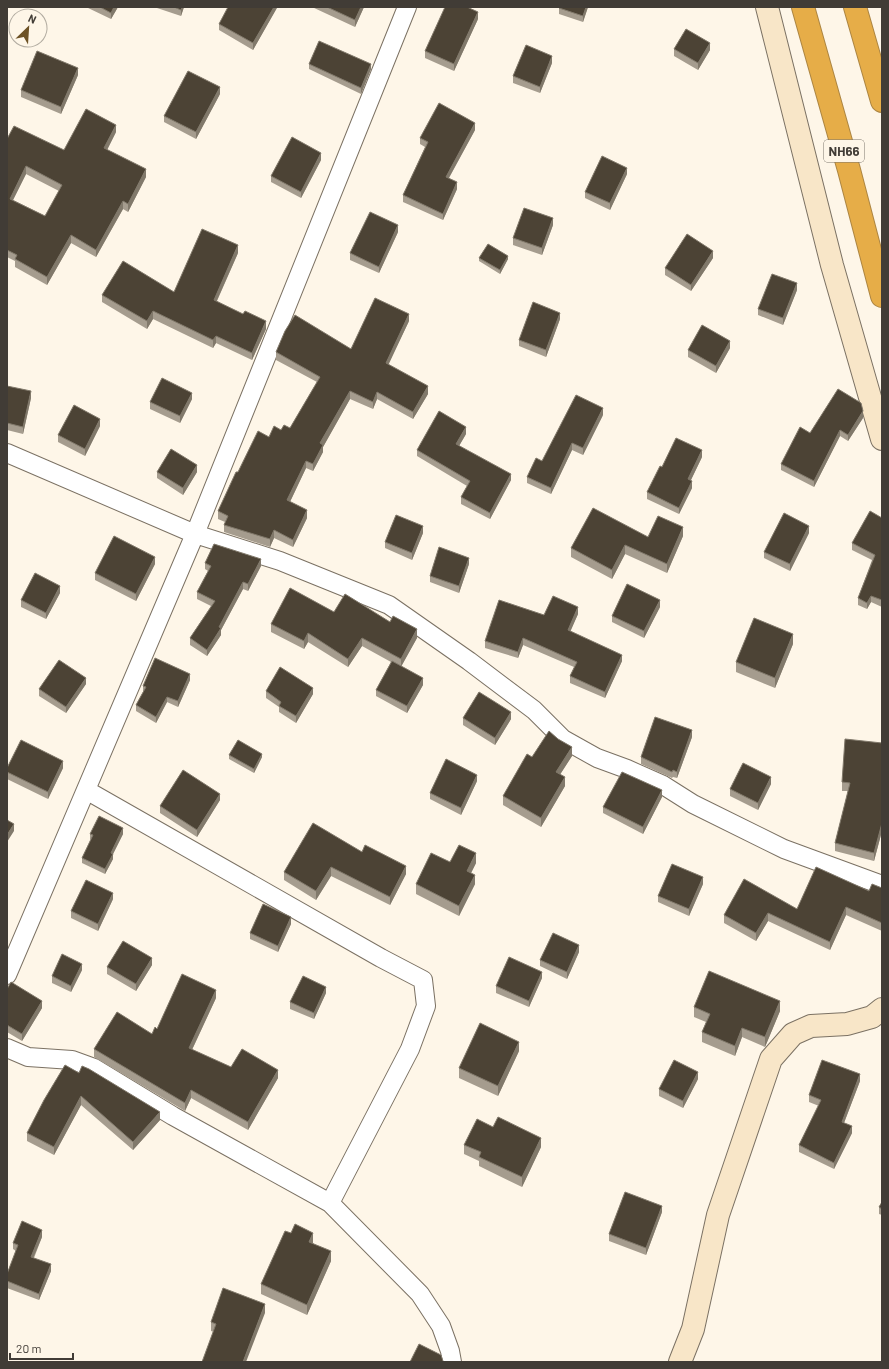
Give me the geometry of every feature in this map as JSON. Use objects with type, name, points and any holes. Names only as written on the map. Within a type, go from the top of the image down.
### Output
[{"type":"highway","name":"NH66","points":[[803,7],[849,170],[882,296]]},
{"type":"highway","points":[[855,7],[882,101]]},
{"type":"street","points":[[7,975],[195,534],[407,7]]},
{"type":"street","points":[[767,7],[832,265],[882,439]]},
{"type":"street","points":[[7,453],[195,534],[280,561],[388,605],[469,661],[534,710],[563,739],[597,758],[663,785],[693,804],[784,849],[882,885]]},
{"type":"street","points":[[86,790],[381,958],[423,980],[426,1006],[410,1049],[330,1203]]},
{"type":"street","points":[[680,1362],[693,1329],[718,1215],[771,1059],[793,1034],[812,1026],[847,1024],[872,1017],[882,1009]]},
{"type":"street","points":[[7,1048],[28,1057],[72,1060],[94,1068],[174,1116],[330,1203],[420,1294],[441,1326],[450,1351],[452,1362]]},
{"type":"building","points":[[100,7],[114,7],[111,13]]},
{"type":"building","points":[[174,7],[182,7],[181,10]]},
{"type":"building","points":[[228,7],[274,7],[253,43],[219,24]]},
{"type":"building","points":[[327,7],[361,7],[355,20]]},
{"type":"building","points":[[445,7],[467,7],[478,12],[454,64],[425,51]]},
{"type":"building","points":[[559,7],[586,7],[583,16]]},
{"type":"building","points":[[686,29],[710,43],[698,63],[674,49]]},
{"type":"building","points":[[319,41],[371,64],[361,88],[309,64]]},
{"type":"building","points":[[526,45],[552,56],[540,87],[513,76]]},
{"type":"building","points":[[37,51],[78,68],[61,107],[21,90]]},
{"type":"building","points":[[188,71],[220,87],[196,132],[164,116]]},
{"type":"building","points":[[439,103],[475,123],[446,177],[457,182],[443,214],[403,195],[428,142],[420,138]]},
{"type":"building","points":[[86,109],[116,125],[104,148],[146,169],[128,204],[123,201],[96,250],[71,235],[47,277],[15,259],[17,255],[7,250],[7,139],[14,126],[64,150]],"holes":[[[26,166],[62,185],[45,216],[10,199]]]},
{"type":"building","points":[[292,137],[321,153],[301,192],[271,176]]},
{"type":"building","points":[[602,156],[627,168],[610,203],[585,192]]},
{"type":"building","points":[[524,208],[553,218],[542,248],[513,238]]},
{"type":"building","points":[[370,212],[398,225],[379,267],[350,253]]},
{"type":"building","points":[[202,229],[238,245],[214,300],[243,314],[245,311],[266,321],[252,353],[216,336],[213,340],[153,311],[147,321],[102,295],[123,261],[174,292]]},
{"type":"building","points":[[687,234],[713,251],[691,285],[665,268]]},
{"type":"building","points":[[488,244],[508,256],[500,270],[479,258]]},
{"type":"building","points":[[772,274],[797,283],[783,318],[758,309]]},
{"type":"building","points":[[375,298],[409,314],[386,363],[428,386],[413,412],[377,392],[373,402],[350,391],[320,443],[323,445],[313,464],[306,461],[287,500],[307,510],[293,540],[274,530],[270,539],[224,525],[228,516],[218,511],[236,472],[238,472],[258,431],[269,437],[274,426],[281,430],[284,425],[290,428],[320,377],[276,352],[285,331],[295,315],[351,349]]},
{"type":"building","points":[[533,302],[560,313],[546,350],[519,340]]},
{"type":"building","points":[[702,325],[730,341],[716,366],[688,350]]},
{"type":"building","points":[[162,378],[192,393],[180,416],[150,402]]},
{"type":"building","points":[[7,386],[31,391],[23,427],[7,423]]},
{"type":"building","points":[[838,389],[861,403],[863,411],[848,435],[840,430],[814,481],[781,464],[800,427],[810,433]]},
{"type":"building","points":[[576,395],[603,408],[583,448],[572,443],[551,488],[527,477],[536,458],[542,461]]},
{"type":"building","points":[[74,405],[100,419],[85,449],[58,435]]},
{"type":"building","points":[[439,411],[466,427],[456,444],[511,474],[490,513],[461,497],[470,481],[417,450]]},
{"type":"building","points":[[676,438],[702,450],[688,479],[692,481],[679,508],[647,492],[660,466],[662,467]]},
{"type":"building","points":[[171,449],[197,465],[183,488],[157,472]]},
{"type":"building","points":[[593,508],[648,537],[658,516],[683,527],[667,564],[625,545],[612,570],[571,548]]},
{"type":"building","points":[[870,511],[882,518],[882,600],[871,596],[867,603],[858,598],[875,555],[852,543]]},
{"type":"building","points":[[784,513],[809,526],[790,564],[764,552]]},
{"type":"building","points":[[396,515],[423,526],[412,553],[385,542]]},
{"type":"building","points":[[114,536],[155,557],[136,594],[95,573]]},
{"type":"building","points":[[214,544],[261,559],[248,584],[243,582],[219,627],[221,628],[207,650],[190,638],[215,601],[197,592],[211,566],[205,563]]},
{"type":"building","points":[[439,547],[469,558],[459,586],[430,576]]},
{"type":"building","points":[[35,573],[60,586],[46,613],[21,600]]},
{"type":"building","points":[[627,584],[660,600],[644,631],[612,616]]},
{"type":"building","points":[[290,588],[334,612],[345,594],[390,622],[393,616],[417,629],[401,659],[362,638],[348,659],[308,633],[304,641],[271,624]]},
{"type":"building","points":[[553,596],[578,607],[568,630],[622,655],[605,692],[570,676],[577,662],[523,638],[518,652],[485,641],[499,600],[544,615]]},
{"type":"building","points":[[754,618],[793,634],[775,678],[736,662]]},
{"type":"building","points":[[155,658],[190,674],[178,701],[167,697],[156,717],[136,705],[146,687],[143,686]]},
{"type":"building","points":[[59,660],[86,678],[66,707],[39,689]]},
{"type":"building","points":[[392,661],[423,678],[407,706],[376,690]]},
{"type":"building","points":[[280,667],[313,688],[296,716],[279,706],[281,702],[266,691]]},
{"type":"building","points":[[479,692],[511,712],[495,738],[463,718]]},
{"type":"building","points":[[655,717],[692,730],[677,772],[673,770],[672,772],[641,757]]},
{"type":"building","points":[[549,731],[558,739],[572,747],[556,772],[565,777],[541,818],[503,796],[527,754],[532,757]]},
{"type":"building","points":[[845,739],[882,743],[882,823],[874,853],[835,843],[850,783],[842,782]]},
{"type":"building","points":[[21,740],[63,761],[48,792],[7,772],[7,768]]},
{"type":"building","points":[[238,740],[262,754],[254,769],[229,755]]},
{"type":"building","points":[[446,759],[477,775],[461,808],[430,793]]},
{"type":"building","points":[[743,763],[771,777],[758,803],[730,789]]},
{"type":"building","points":[[183,770],[220,794],[197,830],[160,806]]},
{"type":"building","points":[[622,772],[662,790],[643,827],[603,807]]},
{"type":"building","points":[[99,816],[123,828],[111,853],[113,854],[105,869],[82,858],[93,835],[90,834]]},
{"type":"building","points":[[7,820],[14,824],[7,835]]},
{"type":"building","points":[[313,823],[362,852],[365,845],[406,866],[390,897],[331,867],[316,891],[284,872]]},
{"type":"building","points":[[459,845],[476,853],[467,871],[475,875],[459,906],[416,884],[431,853],[450,862]]},
{"type":"building","points":[[672,864],[703,877],[689,909],[658,896]]},
{"type":"building","points":[[816,867],[869,891],[872,884],[882,888],[882,923],[846,907],[830,942],[768,913],[756,933],[724,915],[744,879],[797,909]]},
{"type":"building","points":[[86,880],[113,893],[98,924],[71,911]]},
{"type":"building","points":[[263,904],[291,917],[278,946],[250,933]]},
{"type":"building","points":[[553,933],[579,945],[567,972],[540,960]]},
{"type":"building","points":[[123,941],[152,958],[136,984],[107,967]]},
{"type":"building","points":[[62,954],[82,964],[71,986],[52,976]]},
{"type":"building","points":[[509,957],[542,972],[529,1001],[496,986]]},
{"type":"building","points":[[709,971],[780,1001],[765,1037],[742,1028],[735,1046],[702,1032],[710,1014],[694,1007]]},
{"type":"building","points":[[182,974],[216,990],[189,1048],[231,1067],[242,1049],[278,1070],[248,1122],[191,1090],[185,1103],[94,1049],[117,1012],[152,1034],[155,1027],[157,1029]]},
{"type":"building","points":[[303,976],[326,987],[314,1013],[290,1002]]},
{"type":"building","points":[[11,982],[42,1001],[22,1034],[7,1025],[7,989]]},
{"type":"building","points":[[480,1023],[519,1042],[498,1086],[459,1068]]},
{"type":"building","points":[[674,1060],[698,1072],[683,1101],[659,1089]]},
{"type":"building","points":[[822,1060],[860,1074],[842,1122],[852,1126],[834,1163],[799,1145],[821,1100],[809,1095]]},
{"type":"building","points":[[65,1065],[79,1073],[82,1066],[89,1069],[160,1112],[133,1142],[81,1096],[54,1147],[27,1133],[44,1100]]},
{"type":"building","points":[[498,1117],[541,1138],[522,1177],[479,1157],[481,1152],[464,1145],[477,1119],[493,1127]]},
{"type":"building","points":[[625,1192],[662,1206],[646,1248],[609,1234]]},
{"type":"building","points":[[882,1202],[882,1209],[879,1207]]},
{"type":"building","points":[[22,1221],[42,1230],[31,1257],[51,1264],[39,1294],[7,1281],[7,1274],[18,1245],[13,1243]]},
{"type":"building","points":[[295,1224],[313,1233],[309,1242],[331,1251],[307,1305],[261,1284],[285,1231],[291,1233]]},
{"type":"building","points":[[223,1288],[265,1304],[243,1362],[202,1362],[216,1324],[211,1322]]},
{"type":"building","points":[[419,1344],[441,1355],[443,1362],[410,1362]]}]
